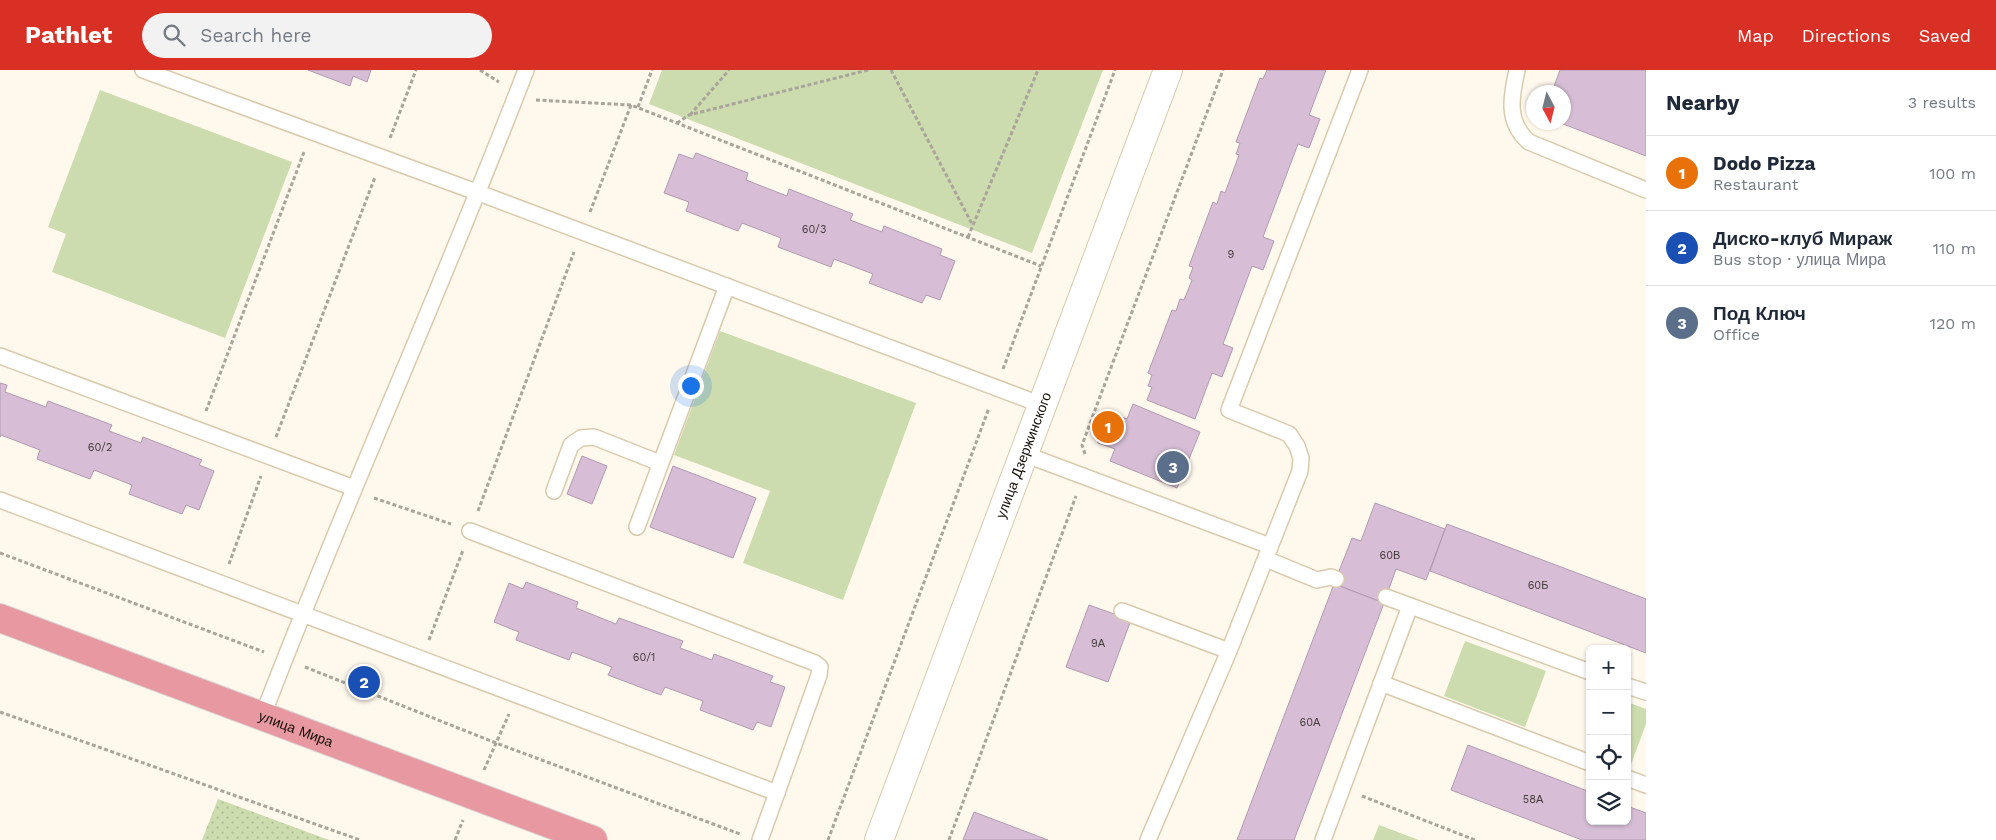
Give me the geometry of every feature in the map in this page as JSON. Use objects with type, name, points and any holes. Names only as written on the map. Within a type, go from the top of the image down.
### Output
[{"type":"main road","name":"улица Мира","points":[[0,618],[593,840]]},
{"type":"street","name":"улица Дзержинского","points":[[880,840],[1168,70]]},
{"type":"lane","points":[[143,70],[479,193],[1042,405]]},
{"type":"lane","points":[[263,715],[302,613],[479,193],[526,70]]},
{"type":"lane","points":[[1148,840],[1229,651],[1300,471],[1301,458],[1297,446],[1289,434],[1229,410],[1360,70]]},
{"type":"lane","points":[[1517,70],[1512,91],[1512,112],[1513,121],[1520,135],[1528,142],[1646,190]]},
{"type":"lane","points":[[637,527],[727,286]]},
{"type":"lane","points":[[0,356],[354,489]]},
{"type":"lane","points":[[554,491],[571,445],[581,438],[594,437],[660,463]]},
{"type":"lane","points":[[1024,454],[1268,552],[1317,580],[1331,577],[1336,579]]},
{"type":"lane","points":[[0,500],[777,793]]},
{"type":"lane","points":[[470,531],[815,663],[820,668],[820,675],[777,793],[753,838]]},
{"type":"lane","points":[[1386,597],[1586,671]]},
{"type":"lane","points":[[1323,840],[1410,606]]},
{"type":"lane","points":[[1122,611],[1229,651]]},
{"type":"lane","points":[[1381,683],[1586,761]]},
{"type":"lane","points":[[1631,687],[1646,692]]},
{"type":"lane","points":[[1631,779],[1646,785]]},
{"type":"path","points":[[222,583],[268,456],[416,70]]},
{"type":"path","points":[[480,70],[538,102],[625,103],[638,107],[1041,266]]},
{"type":"path","points":[[638,107],[652,70]]},
{"type":"path","points":[[677,123],[689,115],[729,70]]},
{"type":"path","points":[[689,115],[868,70]]},
{"type":"path","points":[[891,70],[973,225]]},
{"type":"path","points":[[968,237],[1038,70]]},
{"type":"path","points":[[828,840],[1115,70]]},
{"type":"path","points":[[421,659],[631,105]]},
{"type":"path","points":[[199,430],[311,133]]},
{"type":"path","points":[[354,489],[470,531]]},
{"type":"path","points":[[0,553],[285,660],[496,743],[753,838]]},
{"type":"path","points":[[455,840],[517,695]]},
{"type":"path","points":[[0,712],[360,840]]},
{"type":"path","points":[[1342,789],[1476,840]]},
{"type":"green space","points":[[662,70],[1103,70],[1032,253],[649,104]]},
{"type":"green space","points":[[100,90],[292,162],[225,338],[52,272],[66,234],[48,227]]},
{"type":"green space","points":[[720,331],[916,403],[843,600],[743,563],[770,491],[674,455]]},
{"type":"green space","points":[[1465,641],[1546,671],[1525,727],[1444,696]]},
{"type":"green space","points":[[1631,703],[1646,709],[1646,724],[1631,764]]},
{"type":"green space","points":[[218,799],[329,840],[202,840]]},
{"type":"green space","points":[[1379,825],[1419,840],[1373,840]]},
{"type":"building","points":[[308,70],[371,70],[367,82],[353,76],[350,86]]},
{"type":"building","points":[[1267,70],[1326,70],[1309,115],[1320,119],[1309,148],[1298,144],[1263,237],[1274,241],[1263,270],[1252,266],[1223,344],[1233,348],[1222,377],[1212,373],[1195,419],[1147,400],[1152,387],[1148,386],[1152,375],[1148,373],[1172,310],[1176,311],[1180,299],[1184,300],[1192,280],[1189,278],[1193,267],[1189,266],[1213,202],[1217,204],[1221,191],[1225,193],[1239,155],[1236,154],[1240,143],[1236,142],[1260,78],[1263,79]]},
{"type":"building","points":[[1560,70],[1646,70],[1646,156],[1571,127],[1571,85],[1555,85]]},
{"type":"building","points":[[696,153],[748,173],[746,180],[787,196],[789,189],[853,214],[850,220],[882,232],[884,226],[942,249],[940,255],[955,261],[940,300],[926,295],[922,303],[869,283],[873,274],[834,259],[831,267],[778,247],[781,238],[742,223],[738,231],[686,211],[689,202],[664,193],[679,154],[693,159]]},
{"type":"building","points":[[0,383],[7,385],[5,392],[46,407],[48,401],[112,425],[109,431],[141,443],[143,437],[202,460],[199,465],[214,471],[199,510],[186,505],[182,514],[129,494],[132,485],[94,470],[90,479],[37,459],[40,450],[1,435],[0,437]]},
{"type":"building","points":[[1133,404],[1200,432],[1177,488],[1110,461],[1115,449],[1098,443],[1094,428],[1101,416],[1110,412],[1127,419]]},
{"type":"building","points":[[582,456],[607,466],[592,504],[567,494]]},
{"type":"building","points":[[673,466],[756,498],[733,558],[650,527]]},
{"type":"building","points":[[1375,503],[1445,529],[1426,580],[1396,569],[1384,603],[1334,584],[1352,538],[1361,541]]},
{"type":"building","points":[[1447,524],[1646,599],[1646,653],[1631,647],[1631,645],[1625,645],[1430,571]]},
{"type":"building","points":[[526,582],[578,602],[576,608],[616,624],[619,618],[683,641],[680,648],[712,660],[714,654],[773,676],[770,682],[785,687],[771,727],[757,722],[753,730],[700,710],[703,701],[665,687],[661,695],[608,675],[612,667],[572,652],[569,660],[516,640],[519,632],[494,622],[509,583],[523,589]]},
{"type":"building","points":[[1334,584],[1384,603],[1294,840],[1237,840]]},
{"type":"building","points":[[1089,605],[1131,620],[1108,682],[1066,667]]},
{"type":"building","points":[[350,673],[381,684],[378,692],[347,682]]},
{"type":"building","points":[[1468,745],[1586,790],[1586,825],[1631,825],[1631,807],[1646,813],[1646,840],[1582,840],[1451,790]]},
{"type":"building","points":[[974,812],[1048,840],[963,840]]},
{"type":"place","name":"Dodo Pizza","points":[[1108,427]]},
{"type":"place","name":"Под Ключ","points":[[1173,467]]},
{"type":"place","name":"Диско-клуб Мираж","points":[[364,682]]}]
